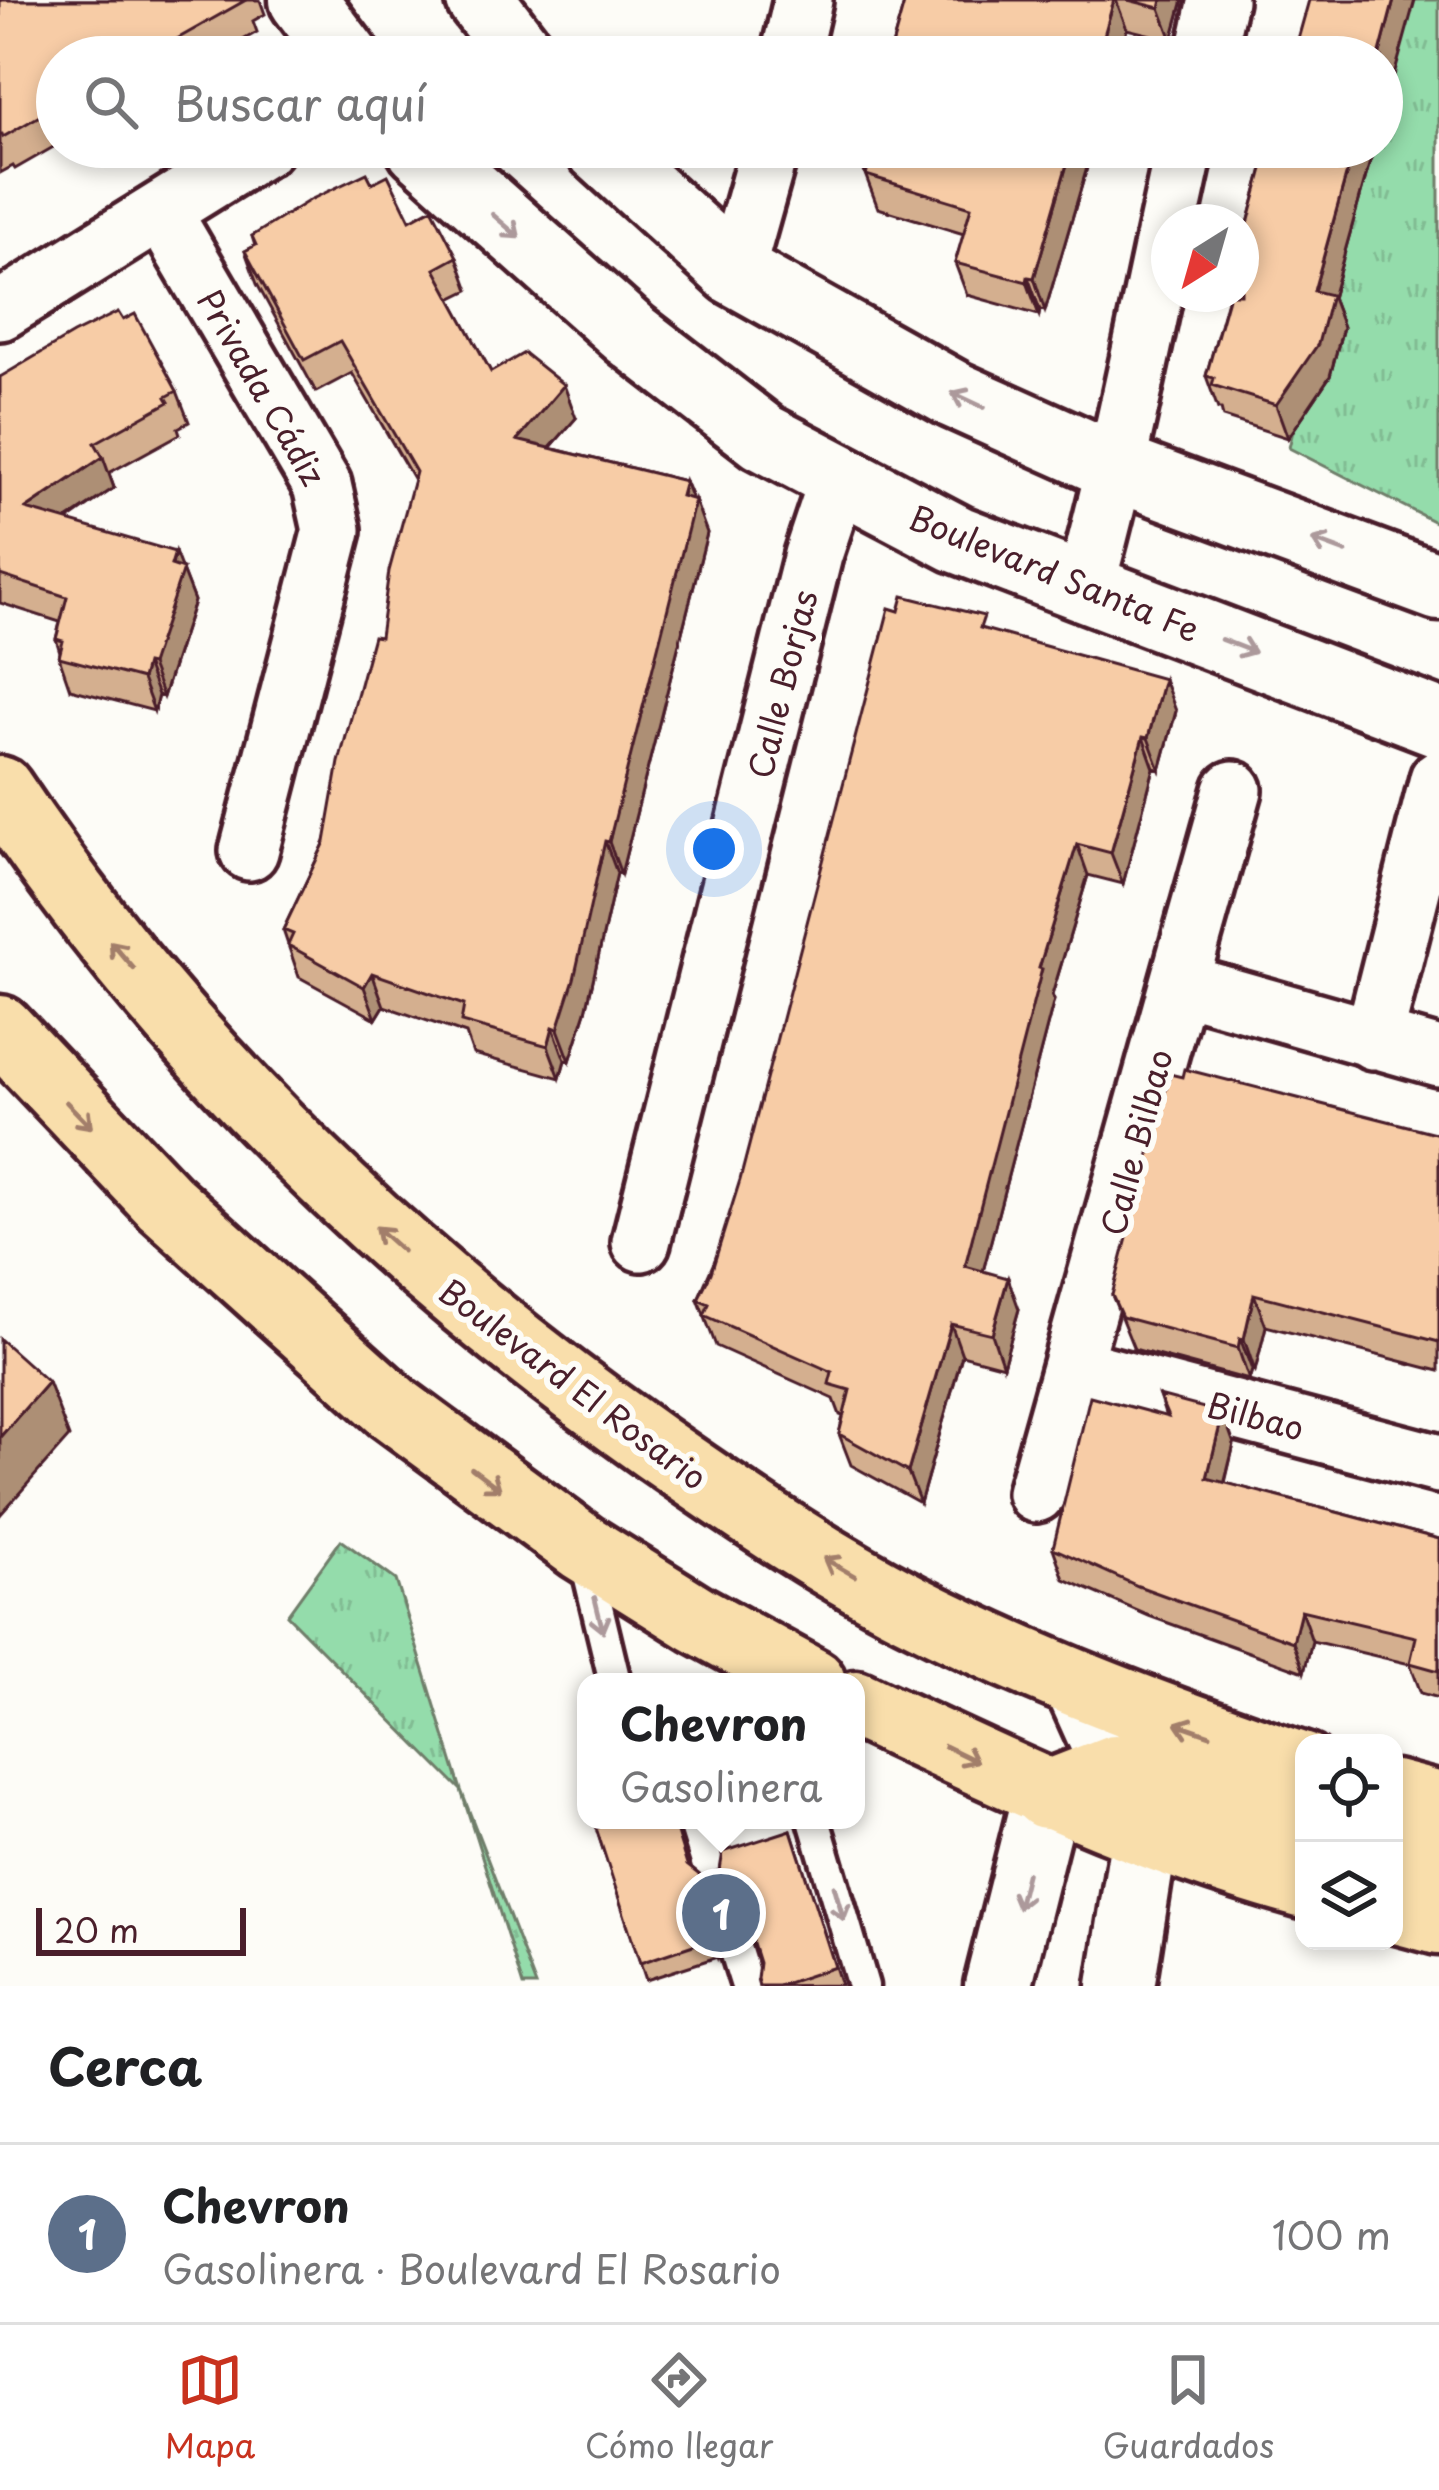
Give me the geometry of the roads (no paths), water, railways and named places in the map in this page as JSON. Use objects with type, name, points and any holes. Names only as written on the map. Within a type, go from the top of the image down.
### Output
[{"type":"main road","name":"Boulevard El Rosario","points":[[0,790],[89,917],[253,1106],[346,1200],[528,1356],[770,1528],[910,1607],[1078,1684],[1295,1764]]},
{"type":"main road","points":[[8,1050],[164,1202],[352,1372],[491,1483],[697,1619],[796,1673]]},
{"type":"main road","points":[[865,1707],[1046,1796],[1295,1882]]},
{"type":"main road","points":[[1046,1796],[1115,1768],[1295,1818]]},
{"type":"main road","points":[[1403,1796],[1439,1806]]},
{"type":"main road","points":[[1403,1855],[1439,1868]]},
{"type":"main road","points":[[1403,1911],[1439,1921]]},
{"type":"street","points":[[303,0],[330,36]]},
{"type":"street","points":[[480,0],[508,36]]},
{"type":"street","points":[[795,36],[803,0]]},
{"type":"street","points":[[1209,36],[1217,0]]},
{"type":"street","points":[[0,311],[231,168]]},
{"type":"street","name":"Boulevard Santa Fe","points":[[444,168],[631,335],[763,437],[957,539],[1439,722]]},
{"type":"street","points":[[621,168],[735,272],[955,395],[1118,468],[1439,587]]},
{"type":"street","points":[[735,272],[764,168]]},
{"type":"street","points":[[1085,587],[1118,468],[1180,168]]},
{"type":"street","name":"Privada Cádiz","points":[[161,212],[322,485],[329,505],[332,530],[249,850]]},
{"type":"street","name":"Calle Borjas","points":[[641,1242],[813,555],[839,477]]},
{"type":"street","points":[[1373,1040],[1439,779]]},
{"type":"street","name":"Calle Bilbao","points":[[1036,1493],[1233,790]]},
{"type":"street","points":[[1179,983],[1439,1057]]},
{"type":"street","name":"Bilbao","points":[[1072,1367],[1439,1464]]},
{"type":"street","points":[[1078,1684],[1145,1834],[1120,1986]]},
{"type":"street","points":[[998,1986],[1046,1796]]},
{"type":"lane","points":[[582,1547],[613,1673]]},
{"type":"lane","points":[[697,1829],[711,1875]]},
{"type":"lane","points":[[817,1829],[863,1986]]},
{"type":"lane","points":[[736,1951],[747,1986]]},
{"type":"place","name":"Chevron","points":[[721,1913]]}]
